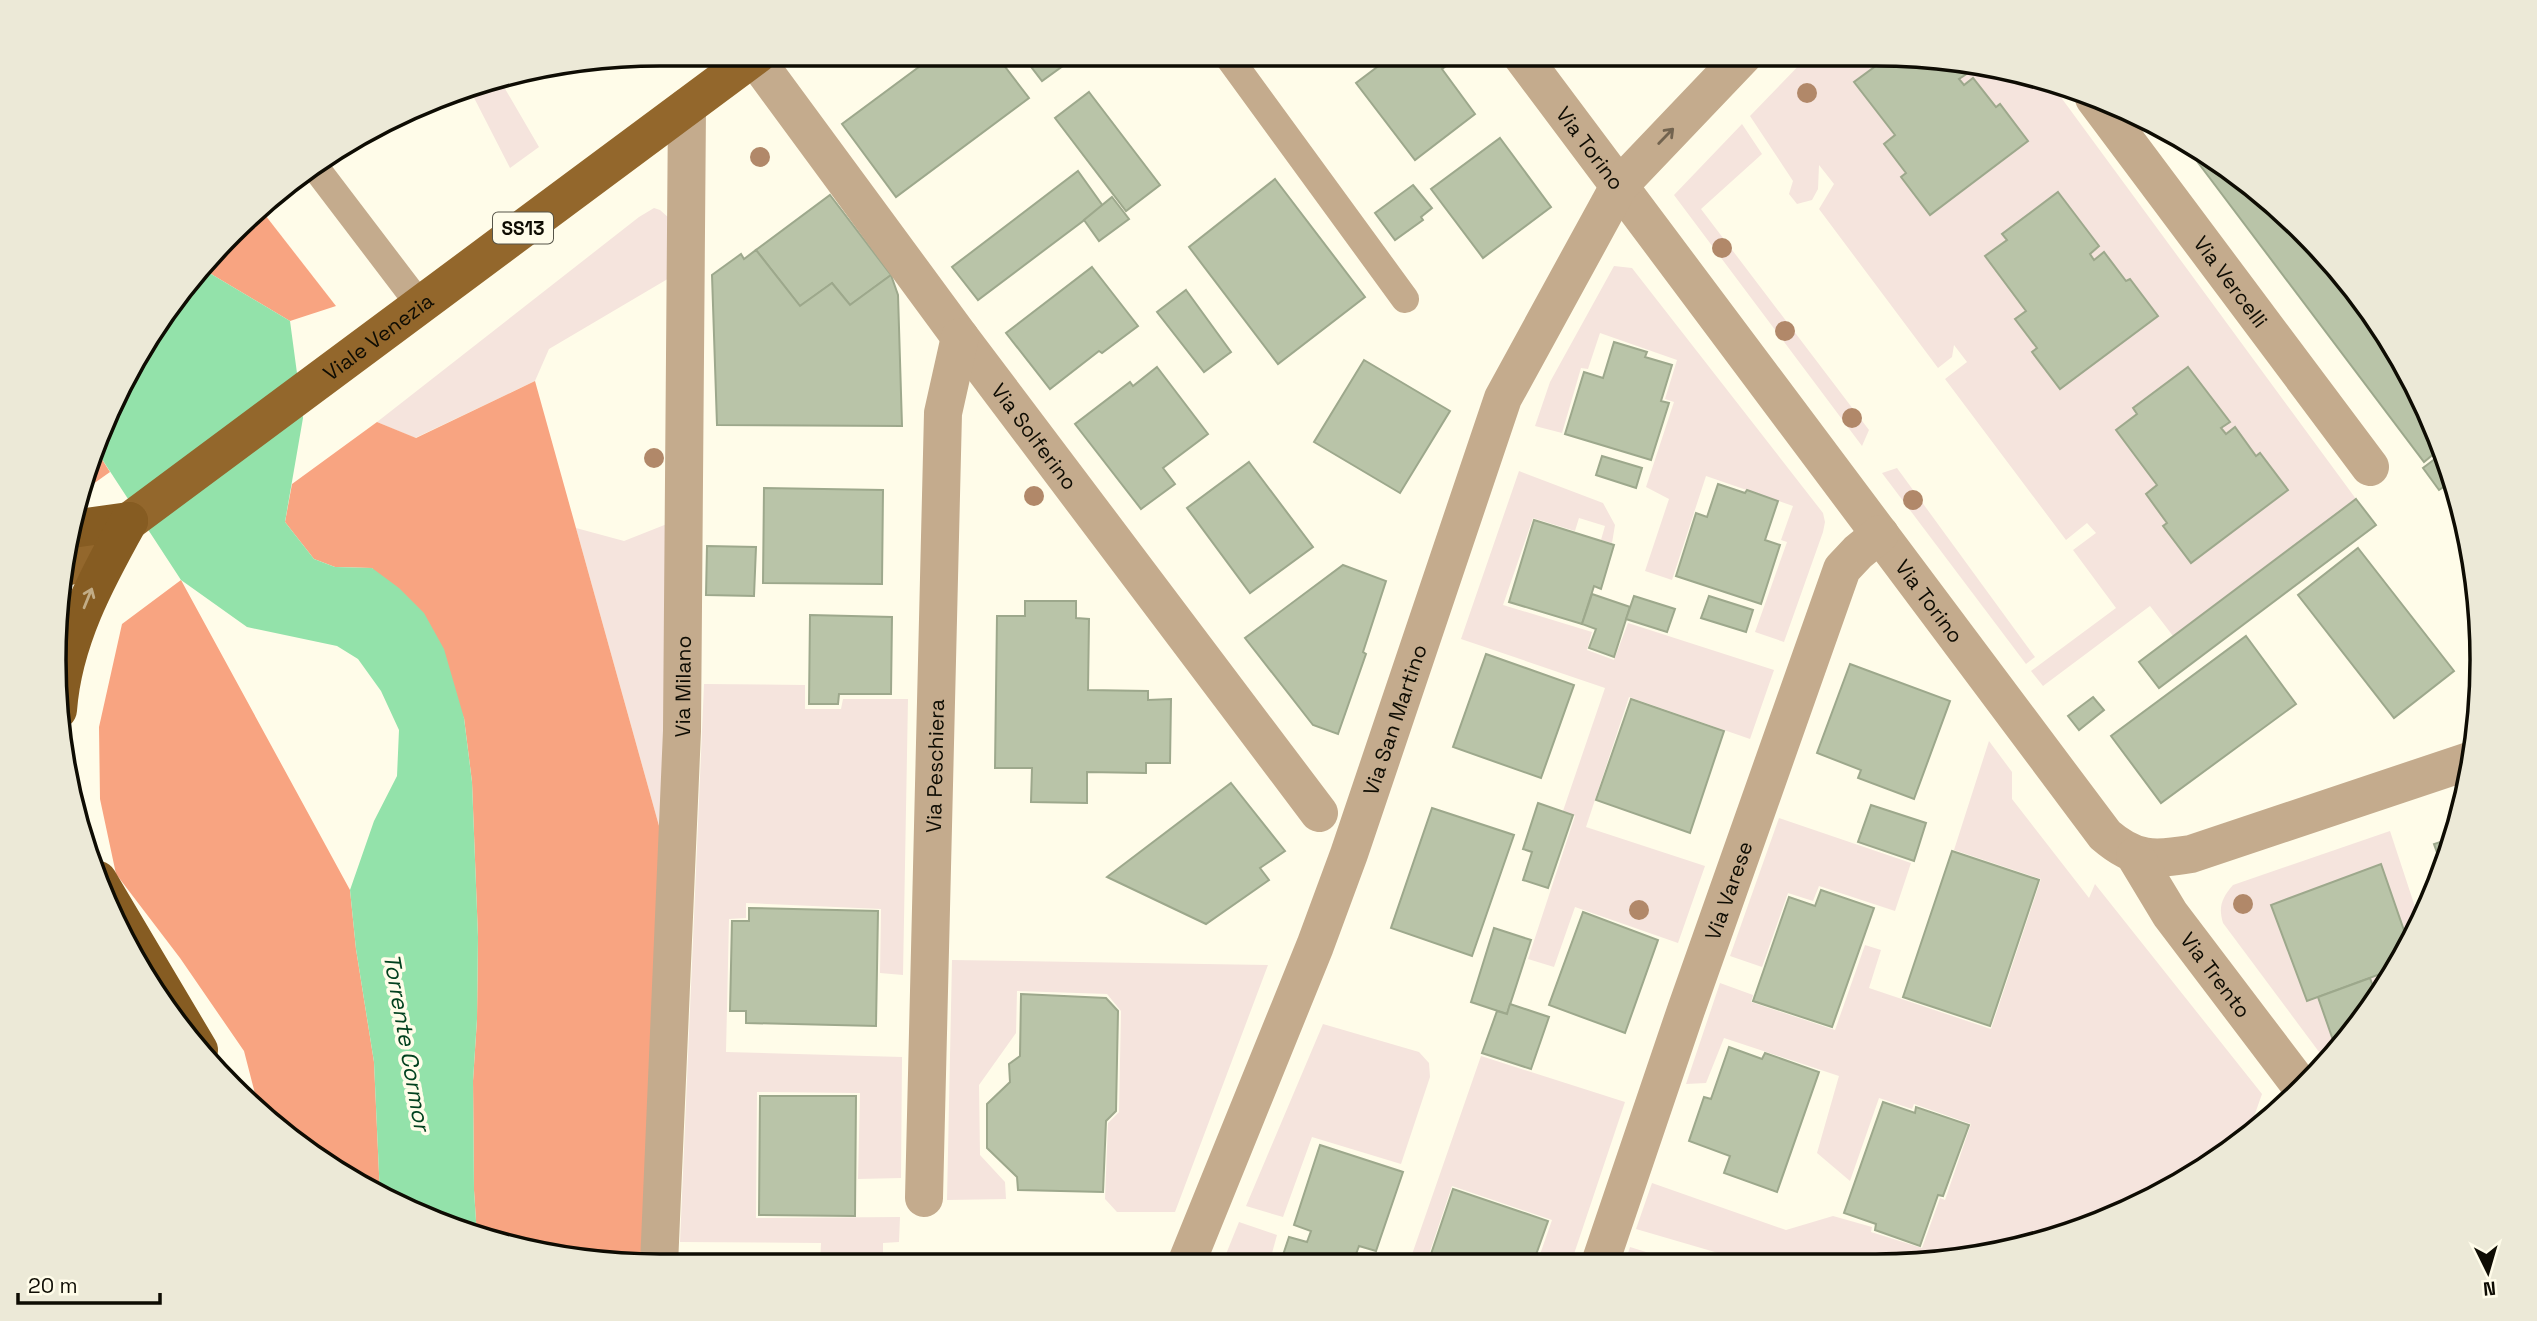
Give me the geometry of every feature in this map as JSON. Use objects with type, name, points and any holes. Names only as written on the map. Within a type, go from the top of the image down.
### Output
[{"type":"highway","points":[[82,526],[133,518]]},
{"type":"highway","name":"SS13","points":[[66,665],[86,604],[133,518]]},
{"type":"main road","name":"SS13","points":[[687,107],[742,66]]},
{"type":"main road","name":"Viale Venezia","points":[[75,561],[687,107]]},
{"type":"street","name":"Via Solferino","points":[[763,66],[960,337],[1319,813]]},
{"type":"street","name":"Via Torino","points":[[1529,66],[2105,835],[2136,856]]},
{"type":"street","name":"Via San Martino","points":[[1190,1254],[1349,855],[1503,398],[1619,186],[1734,66]]},
{"type":"street","name":"Via Milano","points":[[659,1254],[682,731],[687,107]]},
{"type":"street","name":"Via Vercelli","points":[[2105,112],[2370,467]]},
{"type":"street","name":"Via Peschiera","points":[[924,1198],[943,413],[960,337]]},
{"type":"street","name":"Via Varese","points":[[1603,1254],[1842,569],[1880,534]]},
{"type":"street","points":[[2136,856],[2162,858],[2192,854],[2461,764]]},
{"type":"street","name":"Via Trento","points":[[2136,856],[2170,914],[2297,1081]]},
{"type":"lane","points":[[1235,66],[1405,299]]},
{"type":"lane","points":[[320,174],[420,305]]},
{"type":"shaded area","points":[[1798,66],[1876,66],[1954,72],[1992,78],[2060,96],[2356,499],[2173,636],[2150,606],[2043,686],[2031,671],[2116,608],[2073,550],[2096,533],[2087,523],[2066,540],[1945,379],[1967,362],[1954,345],[1952,357],[1938,368],[1819,209],[1834,184],[1819,165],[1818,189],[1812,200],[1797,204],[1789,194],[1793,181],[1750,116]]},
{"type":"shaded area","points":[[504,88],[539,147],[510,168],[474,97]]},
{"type":"shaded area","points":[[1742,124],[1762,154],[1701,209],[1869,430],[1862,446],[1674,195]]},
{"type":"shaded area","points":[[654,208],[669,218],[671,277],[549,349],[535,381],[415,438],[377,422],[639,217]]},
{"type":"shaded area","points":[[266,216],[336,306],[290,321],[210,274],[240,240]]},
{"type":"shaded area","points":[[1614,266],[1632,268],[1823,513],[1823,532],[1784,642],[1755,632],[1787,542],[1781,540],[1793,506],[1706,476],[1672,580],[1645,571],[1669,499],[1646,487],[1674,402],[1665,399],[1677,360],[1600,333],[1588,369],[1581,368],[1562,433],[1535,426],[1550,382]]},
{"type":"shaded area","points":[[535,381],[661,833],[643,1254],[545,1243],[476,1225],[473,1081],[478,937],[472,782],[464,718],[372,568],[335,567],[314,559],[285,522],[292,484],[377,422],[416,438]]},
{"type":"shaded area","points":[[102,459],[110,472],[94,483]]},
{"type":"shaded area","points":[[1897,468],[2035,657],[2026,664],[1882,473]]},
{"type":"shaded area","points":[[1519,471],[1603,503],[1615,525],[1612,543],[1601,540],[1605,526],[1579,518],[1575,531],[1533,518],[1503,605],[1592,632],[1587,650],[1614,660],[1628,623],[1774,670],[1750,739],[1629,697],[1586,827],[1705,866],[1678,943],[1575,907],[1554,967],[1528,959],[1575,816],[1563,811],[1605,688],[1461,639]]},
{"type":"shaded area","points":[[672,522],[661,833],[576,528],[624,541]]},
{"type":"shaded area","points":[[181,580],[350,890],[356,949],[374,1062],[379,1183],[299,1132],[255,1095],[244,1051],[180,958],[116,874],[100,799],[99,727],[122,624]]},
{"type":"shaded area","points":[[704,684],[805,685],[805,709],[841,709],[843,699],[908,699],[903,975],[880,973],[881,909],[746,903],[746,918],[729,919],[726,1052],[902,1057],[901,1178],[858,1179],[860,1093],[757,1092],[756,1218],[900,1217],[899,1242],[883,1243],[883,1254],[820,1254],[821,1243],[680,1242]]},
{"type":"shaded area","points":[[1989,741],[2012,772],[2012,799],[2089,898],[2095,884],[2262,1094],[2253,1120],[2207,1154],[2139,1193],[2067,1223],[1992,1243],[1915,1253],[1722,1254],[1636,1229],[1652,1183],[1786,1230],[1833,1216],[1872,1227],[1871,1232],[1922,1248],[1940,1198],[1945,1200],[1971,1124],[1914,1104],[1912,1109],[1879,1098],[1850,1181],[1817,1153],[1839,1076],[1724,1038],[1706,1083],[1686,1084],[1720,983],[1753,995],[1751,1002],[1835,1030],[1865,945],[1881,950],[1869,988],[1991,1029],[2041,879],[1954,850]]},
{"type":"shaded area","points":[[1779,818],[1911,863],[1895,911],[1819,886],[1813,901],[1788,893],[1762,967],[1730,956]]},
{"type":"shaded area","points":[[2390,831],[2416,909],[2391,958],[2370,991],[2321,1054],[2223,923],[2222,902],[2233,885]]},
{"type":"shaded area","points":[[952,960],[1268,965],[1175,1212],[1117,1212],[1105,1199],[1108,1123],[1119,1112],[1121,1011],[1107,994],[1017,991],[1016,1033],[979,1085],[980,1155],[1005,1182],[1006,1199],[947,1200]]},
{"type":"shaded area","points":[[1323,1024],[1419,1052],[1429,1063],[1430,1077],[1401,1164],[1312,1137],[1283,1217],[1246,1206]]},
{"type":"shaded area","points":[[1481,1056],[1625,1102],[1574,1254],[1540,1254],[1552,1220],[1452,1186],[1429,1254],[1412,1254]]},
{"type":"shaded area","points":[[1239,1222],[1277,1235],[1272,1254],[1226,1254]]},
{"type":"shaded area","points":[[1630,1247],[1652,1254],[1628,1254]]},
{"type":"water","name":"Torrente Cormor","points":[[210,274],[290,321],[303,418],[285,522],[314,559],[335,567],[372,568],[399,588],[424,613],[444,649],[464,718],[472,782],[478,937],[473,1081],[476,1225],[433,1209],[379,1183],[374,1062],[356,949],[350,890],[374,821],[397,776],[399,730],[381,691],[358,659],[337,646],[247,627],[181,580],[102,459],[146,363],[189,299]]},
{"type":"building","points":[[920,66],[1004,66],[1029,98],[896,197],[842,124]]},
{"type":"building","points":[[1030,66],[1063,66],[1042,81]]},
{"type":"building","points":[[1378,66],[1446,66],[1442,69],[1475,114],[1415,160],[1356,83]]},
{"type":"building","points":[[1876,66],[1967,74],[1959,79],[1964,85],[1973,78],[1996,107],[2000,104],[2028,141],[1930,215],[1901,177],[1906,173],[1884,144],[1895,135],[1854,82]]},
{"type":"building","points":[[1089,92],[1160,185],[1126,211],[1055,118]]},
{"type":"building","points":[[1500,138],[1551,207],[1483,258],[1431,189]]},
{"type":"building","points":[[2196,160],[2238,189],[2297,240],[2348,299],[2391,364],[2409,398],[2433,454],[2424,462]]},
{"type":"building","points":[[1078,171],[1103,206],[978,300],[952,267]]},
{"type":"building","points":[[1275,179],[1365,297],[1278,364],[1189,247]]},
{"type":"building","points":[[1413,185],[1432,208],[1421,217],[1423,220],[1395,240],[1375,213]]},
{"type":"building","points":[[2058,192],[2099,246],[2090,254],[2094,260],[2104,252],[2126,281],[2130,279],[2158,316],[2060,389],[2032,352],[2037,348],[2015,319],[2026,311],[1985,256],[2007,240],[2002,234]]},
{"type":"building","points":[[830,195],[891,275],[850,305],[832,283],[800,306],[756,250]]},
{"type":"building","points":[[1112,197],[1129,219],[1099,241],[1084,220]]},
{"type":"building","points":[[756,250],[800,306],[832,283],[850,305],[891,275],[898,295],[902,426],[717,425],[712,275],[741,254],[744,259]]},
{"type":"building","points":[[1092,267],[1138,326],[1102,353],[1099,351],[1050,389],[1006,333]]},
{"type":"building","points":[[1186,290],[1231,352],[1204,372],[1157,312]]},
{"type":"building","points":[[1614,342],[1647,352],[1645,357],[1672,365],[1661,401],[1669,403],[1651,460],[1565,434],[1584,372],[1603,378]]},
{"type":"building","points":[[1364,360],[1450,411],[1400,493],[1314,442]]},
{"type":"building","points":[[1157,367],[1208,434],[1163,468],[1175,484],[1141,509],[1075,424],[1130,382],[1133,386]]},
{"type":"building","points":[[2188,367],[2230,422],[2221,428],[2226,434],[2235,427],[2256,456],[2260,453],[2288,490],[2191,563],[2163,526],[2167,523],[2146,494],[2157,485],[2116,430],[2137,414],[2133,408]]},
{"type":"building","points":[[1602,456],[1642,468],[1636,488],[1596,475]]},
{"type":"building","points":[[2435,459],[2444,487],[2439,490],[2423,468]]},
{"type":"building","points":[[1249,462],[1313,547],[1250,593],[1187,508]]},
{"type":"building","points":[[1718,484],[1745,493],[1747,490],[1778,501],[1765,540],[1780,545],[1761,604],[1676,576],[1696,513],[1707,517]]},
{"type":"building","points":[[764,488],[883,490],[882,584],[763,583]]},
{"type":"building","points":[[2356,499],[2376,525],[2159,688],[2139,662]]},
{"type":"building","points":[[1534,520],[1614,545],[1601,589],[1594,586],[1582,624],[1509,602]]},
{"type":"building","points":[[707,546],[756,547],[754,596],[706,595]]},
{"type":"building","points":[[2358,548],[2454,671],[2394,718],[2298,595]]},
{"type":"building","points":[[1343,565],[1386,581],[1363,652],[1366,654],[1338,734],[1313,725],[1245,638]]},
{"type":"building","points":[[1592,594],[1630,607],[1614,657],[1589,648],[1596,629],[1582,624]]},
{"type":"building","points":[[1634,596],[1675,609],[1667,632],[1626,619]]},
{"type":"building","points":[[1709,596],[1753,610],[1746,632],[1701,618]]},
{"type":"building","points":[[1025,601],[1076,601],[1076,618],[1089,619],[1088,690],[1148,691],[1148,700],[1171,699],[1170,763],[1146,763],[1146,773],[1087,772],[1087,803],[1031,802],[1032,768],[995,768],[997,616],[1025,616]]},
{"type":"building","points":[[810,615],[892,617],[891,694],[839,694],[838,704],[809,704]]},
{"type":"building","points":[[2246,636],[2296,704],[2161,803],[2111,736]]},
{"type":"building","points":[[1486,654],[1574,685],[1541,778],[1453,747]]},
{"type":"building","points":[[1850,664],[1950,701],[1914,799],[1858,778],[1861,770],[1817,753]]},
{"type":"building","points":[[2093,697],[2104,710],[2079,730],[2068,716]]},
{"type":"building","points":[[1631,699],[1724,731],[1690,833],[1596,800]]},
{"type":"building","points":[[1231,783],[1285,851],[1260,868],[1269,880],[1206,924],[1107,877]]},
{"type":"building","points":[[1538,803],[1573,815],[1548,888],[1523,880],[1532,852],[1523,849]]},
{"type":"building","points":[[1871,805],[1926,823],[1914,861],[1858,842]]},
{"type":"building","points":[[1432,808],[1514,835],[1472,956],[1391,928]]},
{"type":"building","points":[[2442,841],[2438,854],[2434,844]]},
{"type":"building","points":[[1952,851],[2039,880],[1990,1026],[1903,997]]},
{"type":"building","points":[[2381,864],[2404,932],[2381,974],[2307,1001],[2271,905]]},
{"type":"building","points":[[1821,890],[1874,908],[1832,1027],[1753,1001],[1789,897],[1815,906]]},
{"type":"building","points":[[749,908],[878,911],[876,1026],[746,1023],[746,1011],[730,1011],[732,921],[749,921]]},
{"type":"building","points":[[1583,912],[1658,940],[1625,1033],[1549,1005]]},
{"type":"building","points":[[1494,928],[1531,940],[1507,1014],[1471,1002]]},
{"type":"building","points":[[2370,978],[2373,986],[2333,1040],[2318,997]]},
{"type":"building","points":[[1021,994],[1106,998],[1118,1011],[1116,1111],[1106,1121],[1103,1192],[1018,1190],[1017,1177],[987,1148],[987,1104],[1010,1082],[1009,1064],[1020,1056]]},
{"type":"building","points":[[1510,1004],[1549,1017],[1531,1069],[1482,1053],[1497,1011],[1507,1014]]},
{"type":"building","points":[[1729,1047],[1762,1059],[1765,1053],[1819,1072],[1777,1192],[1724,1173],[1730,1156],[1689,1141],[1704,1097],[1711,1099]]},
{"type":"building","points":[[760,1096],[856,1096],[855,1216],[759,1215]]},
{"type":"building","points":[[1883,1102],[1915,1113],[1916,1107],[1969,1125],[1943,1196],[1938,1195],[1920,1246],[1875,1230],[1876,1224],[1844,1213]]},
{"type":"building","points":[[1320,1145],[1403,1172],[1376,1251],[1359,1246],[1356,1254],[1283,1254],[1289,1237],[1307,1242],[1311,1231],[1294,1225]]},
{"type":"building","points":[[1453,1189],[1548,1221],[1536,1254],[1431,1254]]}]
